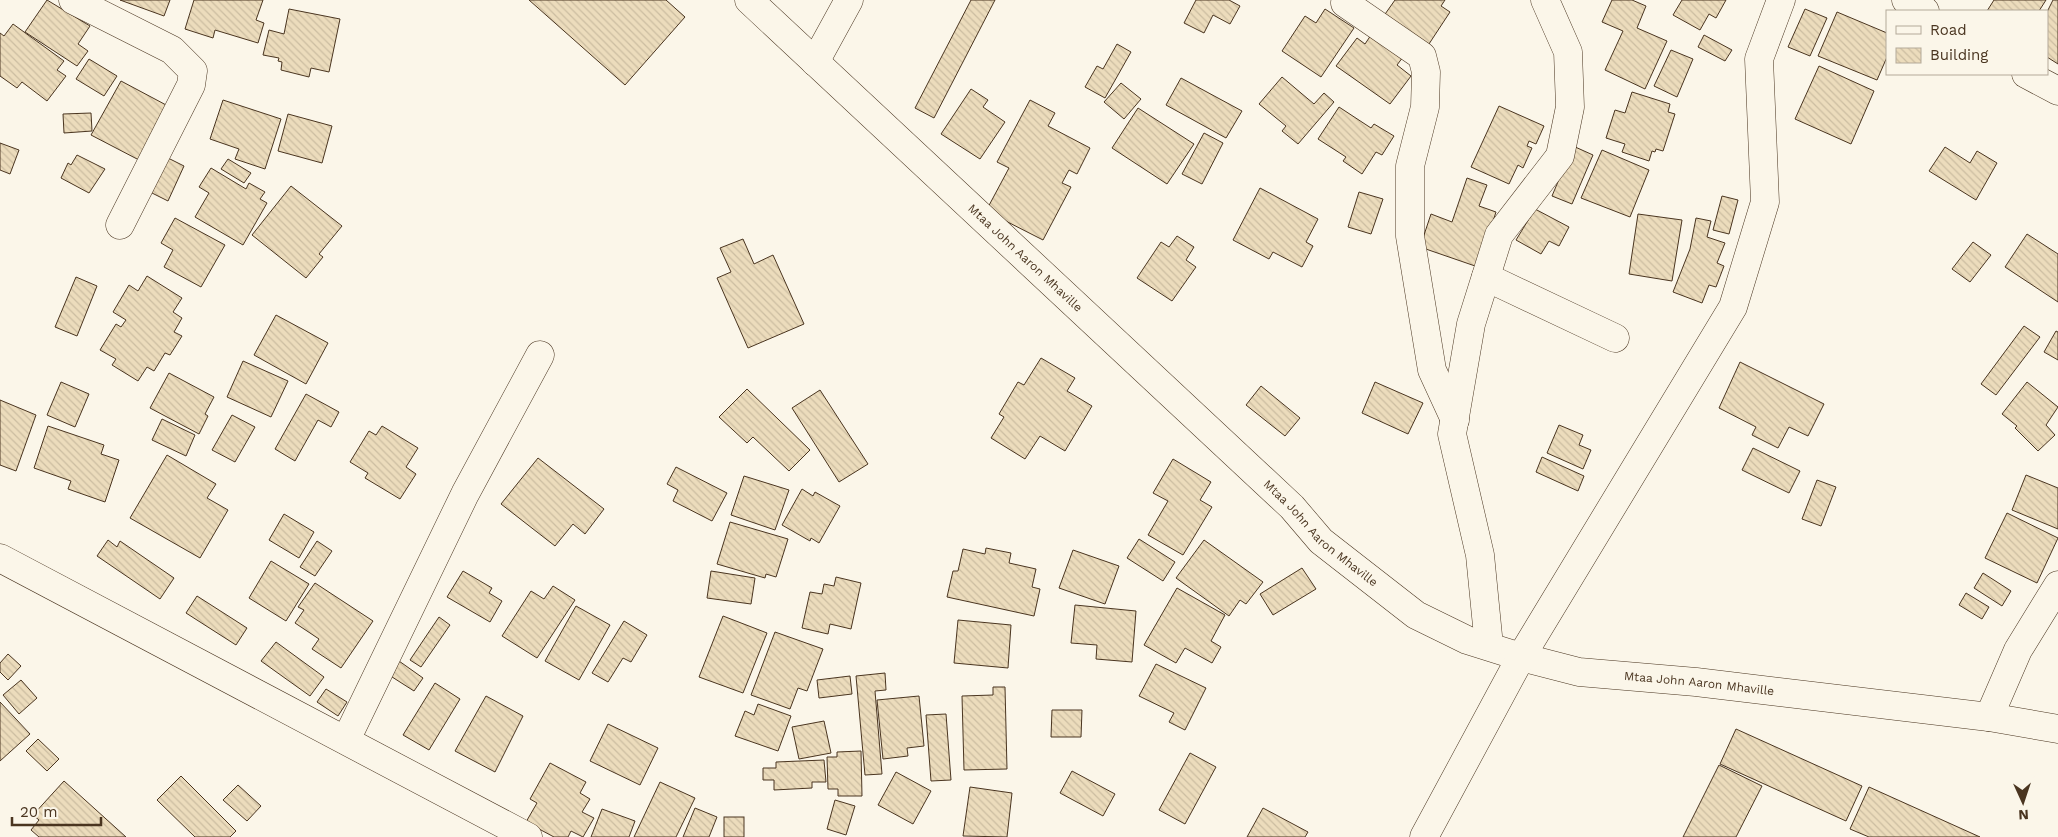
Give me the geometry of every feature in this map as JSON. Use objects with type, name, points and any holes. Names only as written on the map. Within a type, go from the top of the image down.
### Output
[{"type":"street","points":[[73,0],[172,50],[193,71],[191,85],[120,225]]},
{"type":"street","name":"Mtaa John Aaron Mhaville","points":[[749,0],[1292,507],[1320,542],[1416,615],[1467,640],[1521,657],[1579,672],[1696,682],[1989,717],[2058,729]]},
{"type":"street","points":[[815,62],[849,0]]},
{"type":"street","points":[[1489,646],[1480,555],[1452,434],[1471,324],[1499,235],[1560,156],[1570,107],[1568,52],[1545,0]]},
{"type":"street","points":[[1424,837],[1521,657],[1733,308],[1765,202],[1759,59],[1781,0]]},
{"type":"street","points":[[1906,0],[1923,10]]},
{"type":"street","points":[[1346,2],[1422,56],[1426,72],[1425,107],[1410,166],[1410,236],[1432,370],[1454,420]]},
{"type":"street","points":[[2028,75],[2058,90]]},
{"type":"street","points":[[1486,276],[1615,338]]},
{"type":"street","points":[[346,740],[465,494],[540,355]]},
{"type":"street","points":[[0,558],[528,837]]},
{"type":"street","points":[[1989,717],[2018,650],[2058,585]]},
{"type":"building","points":[[47,0],[90,26],[78,44],[88,51],[77,66],[25,32]]},
{"type":"building","points":[[120,0],[170,0],[164,16]]},
{"type":"building","points":[[194,0],[263,0],[256,20],[264,23],[258,43],[215,30],[213,38],[185,29]]},
{"type":"building","points":[[529,0],[666,0],[685,17],[625,85]]},
{"type":"building","points":[[971,0],[995,0],[934,118],[915,108]]},
{"type":"building","points":[[1196,0],[1229,0],[1240,6],[1230,24],[1213,15],[1204,33],[1184,23]]},
{"type":"building","points":[[1395,0],[1445,0],[1441,6],[1450,12],[1427,47],[1383,17]]},
{"type":"building","points":[[1612,0],[1632,0],[1646,6],[1637,28],[1667,41],[1645,89],[1605,70],[1623,31],[1602,22]]},
{"type":"building","points":[[1682,0],[1726,0],[1716,18],[1709,14],[1700,30],[1673,15]]},
{"type":"building","points":[[1994,0],[2046,0],[2040,10],[1988,10]]},
{"type":"building","points":[[2053,0],[2058,0],[2058,64],[2048,58],[2048,10]]},
{"type":"building","points":[[289,9],[340,19],[329,72],[311,68],[309,77],[281,70],[282,62],[278,61],[279,58],[263,55],[269,30],[284,34]]},
{"type":"building","points":[[1325,9],[1354,28],[1321,77],[1282,51],[1305,16],[1316,23]]},
{"type":"building","points":[[1805,9],[1827,18],[1810,56],[1788,47]]},
{"type":"building","points":[[1837,12],[1886,33],[1886,59],[1877,80],[1818,56]]},
{"type":"building","points":[[13,24],[64,61],[57,70],[66,76],[47,101],[22,82],[17,88],[0,76],[0,33],[4,36]]},
{"type":"building","points":[[1371,35],[1403,57],[1397,65],[1411,76],[1390,104],[1336,66],[1357,38],[1365,44]]},
{"type":"building","points":[[1704,35],[1732,50],[1725,61],[1698,47]]},
{"type":"building","points":[[1117,44],[1131,52],[1105,98],[1085,87],[1097,66],[1103,69]]},
{"type":"building","points":[[1671,50],[1693,59],[1677,97],[1654,86]]},
{"type":"building","points":[[89,59],[117,76],[104,96],[76,79]]},
{"type":"building","points":[[1819,66],[1874,91],[1851,144],[1795,119]]},
{"type":"building","points":[[1282,77],[1314,104],[1324,93],[1334,102],[1298,144],[1282,131],[1286,126],[1259,104]]},
{"type":"building","points":[[1181,78],[1242,111],[1226,138],[1166,105]]},
{"type":"building","points":[[121,81],[168,106],[139,160],[91,135]]},
{"type":"building","points":[[1121,83],[1141,99],[1124,119],[1104,102]]},
{"type":"building","points":[[971,89],[988,100],[983,107],[1005,122],[980,159],[941,134]]},
{"type":"building","points":[[1632,92],[1670,104],[1668,112],[1675,114],[1663,151],[1656,149],[1655,152],[1652,151],[1649,161],[1622,152],[1625,144],[1606,138],[1615,110],[1625,113]]},
{"type":"building","points":[[223,100],[281,119],[265,169],[235,159],[239,149],[210,139]]},
{"type":"building","points":[[1030,100],[1055,113],[1048,126],[1090,148],[1077,174],[1069,170],[1062,183],[1071,187],[1043,240],[986,211],[1009,168],[997,162]]},
{"type":"building","points":[[1499,106],[1544,126],[1536,144],[1529,141],[1527,146],[1532,148],[1523,168],[1518,165],[1509,184],[1471,167]]},
{"type":"building","points":[[1339,107],[1371,128],[1374,124],[1394,136],[1382,155],[1376,152],[1362,174],[1343,161],[1346,157],[1318,139]]},
{"type":"building","points":[[1138,108],[1194,144],[1167,184],[1112,148]]},
{"type":"building","points":[[91,113],[92,131],[64,133],[63,114]]},
{"type":"building","points":[[288,114],[332,126],[322,163],[278,151]]},
{"type":"building","points":[[1204,133],[1223,143],[1202,184],[1182,174]]},
{"type":"building","points":[[0,143],[19,150],[10,174],[0,170]]},
{"type":"building","points":[[1573,146],[1593,155],[1572,204],[1552,196]]},
{"type":"building","points":[[1945,147],[1970,163],[1977,151],[1997,163],[1976,200],[1929,171]]},
{"type":"building","points":[[1602,150],[1649,170],[1630,217],[1581,198]]},
{"type":"building","points":[[77,155],[105,169],[89,193],[61,178],[68,163],[71,165]]},
{"type":"building","points":[[166,157],[184,166],[168,201],[150,192]]},
{"type":"building","points":[[228,159],[251,173],[244,183],[221,169]]},
{"type":"building","points":[[211,168],[246,189],[249,183],[265,192],[260,199],[267,203],[243,245],[195,217],[209,193],[199,187]]},
{"type":"building","points":[[1467,178],[1487,185],[1479,206],[1496,212],[1478,267],[1420,247],[1431,214],[1452,222]]},
{"type":"building","points":[[291,186],[342,226],[319,254],[323,257],[306,278],[252,235]]},
{"type":"building","points":[[1260,188],[1318,219],[1306,242],[1313,246],[1302,267],[1273,252],[1269,259],[1233,240]]},
{"type":"building","points":[[1359,192],[1383,199],[1371,234],[1348,227]]},
{"type":"building","points":[[1722,196],[1738,200],[1729,234],[1713,230]]},
{"type":"building","points":[[1535,209],[1569,227],[1559,246],[1549,241],[1541,254],[1516,240]]},
{"type":"building","points":[[1638,214],[1682,220],[1672,281],[1629,274]]},
{"type":"building","points":[[175,218],[225,245],[201,287],[164,267],[173,250],[161,243]]},
{"type":"building","points":[[1696,218],[1711,221],[1707,237],[1725,243],[1717,263],[1724,266],[1716,287],[1709,285],[1702,303],[1673,292],[1690,249]]},
{"type":"building","points":[[2027,234],[2058,254],[2058,302],[2005,267]]},
{"type":"building","points":[[1177,236],[1194,247],[1186,260],[1196,267],[1172,301],[1137,278],[1161,242],[1169,247]]},
{"type":"building","points":[[743,239],[754,264],[773,255],[804,324],[748,348],[717,278],[731,272],[720,248]]},
{"type":"building","points":[[1973,242],[1991,255],[1970,282],[1952,269]]},
{"type":"building","points":[[147,276],[182,298],[173,312],[182,318],[174,332],[182,336],[170,355],[165,353],[154,371],[147,367],[138,381],[112,365],[116,359],[100,350],[116,324],[121,327],[126,320],[113,312],[129,285],[138,291]]},
{"type":"building","points":[[76,277],[97,286],[77,336],[55,327]]},
{"type":"building","points":[[276,315],[328,343],[306,384],[254,355]]},
{"type":"building","points":[[2024,326],[2040,337],[1996,395],[1981,384]]},
{"type":"building","points":[[2056,331],[2058,332],[2058,360],[2044,352]]},
{"type":"building","points":[[1041,358],[1075,378],[1067,391],[1092,406],[1065,451],[1040,436],[1025,459],[991,438],[1004,417],[999,414],[1018,382],[1024,385]]},
{"type":"building","points":[[243,361],[288,381],[271,417],[227,397]]},
{"type":"building","points":[[1740,362],[1824,404],[1808,436],[1789,427],[1778,448],[1752,435],[1756,427],[1719,408]]},
{"type":"building","points":[[169,373],[214,397],[205,414],[208,416],[199,434],[150,408]]},
{"type":"building","points":[[61,382],[89,394],[75,427],[47,415]]},
{"type":"building","points":[[1375,382],[1423,403],[1408,434],[1362,413]]},
{"type":"building","points":[[2027,382],[2058,407],[2046,425],[2055,435],[2038,451],[2015,428],[2017,426],[2002,414]]},
{"type":"building","points":[[1261,386],[1300,418],[1285,436],[1246,405]]},
{"type":"building","points":[[747,389],[810,450],[789,471],[753,437],[747,443],[719,417]]},
{"type":"building","points":[[820,390],[868,464],[839,482],[792,408]]},
{"type":"building","points":[[306,394],[339,412],[331,427],[318,420],[295,461],[275,449]]},
{"type":"building","points":[[0,400],[36,415],[16,471],[0,465]]},
{"type":"building","points":[[232,415],[255,427],[235,462],[212,450]]},
{"type":"building","points":[[162,419],[195,435],[186,456],[152,440]]},
{"type":"building","points":[[1559,425],[1583,435],[1579,445],[1591,450],[1583,469],[1547,453]]},
{"type":"building","points":[[48,426],[104,445],[101,454],[119,460],[105,502],[68,489],[71,481],[34,468]]},
{"type":"building","points":[[382,426],[418,448],[406,467],[416,474],[400,499],[365,478],[368,473],[350,462],[369,431],[376,435]]},
{"type":"building","points":[[1753,448],[1800,471],[1789,493],[1742,470]]},
{"type":"building","points":[[167,455],[216,484],[207,498],[228,510],[200,558],[130,518]]},
{"type":"building","points":[[1542,457],[1584,476],[1578,491],[1536,472]]},
{"type":"building","points":[[538,458],[604,509],[585,534],[573,524],[555,546],[501,504]]},
{"type":"building","points":[[1173,459],[1211,482],[1200,500],[1212,507],[1183,555],[1148,535],[1168,501],[1153,493]]},
{"type":"building","points":[[676,467],[727,493],[712,521],[673,501],[678,490],[667,484]]},
{"type":"building","points":[[2026,475],[2058,488],[2058,529],[2012,510]]},
{"type":"building","points":[[744,476],[789,490],[775,530],[731,515]]},
{"type":"building","points":[[1817,480],[1836,487],[1821,526],[1802,519]]},
{"type":"building","points":[[802,489],[813,496],[815,492],[840,506],[819,543],[811,538],[810,541],[782,525]]},
{"type":"building","points":[[2007,513],[2058,538],[2037,583],[1985,558]]},
{"type":"building","points":[[284,514],[314,532],[299,558],[269,540]]},
{"type":"building","points":[[730,522],[788,539],[776,577],[766,574],[765,578],[717,564]]},
{"type":"building","points":[[1139,539],[1175,562],[1163,581],[1127,558]]},
{"type":"building","points":[[108,540],[117,547],[120,541],[174,578],[160,599],[97,556]]},
{"type":"building","points":[[1204,540],[1263,582],[1246,604],[1240,600],[1229,616],[1176,578]]},
{"type":"building","points":[[317,541],[332,551],[315,576],[300,567]]},
{"type":"building","points":[[986,548],[1011,553],[1009,563],[1036,569],[1032,587],[1040,589],[1034,616],[947,597],[953,571],[958,571],[963,549],[985,554]]},
{"type":"building","points":[[1073,550],[1119,566],[1105,604],[1059,588]]},
{"type":"building","points":[[271,561],[309,584],[286,621],[249,598]]},
{"type":"building","points":[[1302,568],[1316,589],[1273,615],[1260,594]]},
{"type":"building","points":[[463,571],[492,588],[489,593],[502,601],[490,622],[447,597]]},
{"type":"building","points":[[711,571],[755,578],[751,604],[707,598]]},
{"type":"building","points":[[1983,573],[2011,591],[2002,606],[1974,588]]},
{"type":"building","points":[[836,577],[861,583],[851,629],[830,624],[828,634],[802,628],[810,592],[822,594],[824,584],[834,586]]},
{"type":"building","points":[[315,583],[373,621],[341,668],[312,649],[319,639],[295,623],[304,610],[298,607]]},
{"type":"building","points":[[553,586],[575,600],[537,658],[502,636],[531,591],[544,599]]},
{"type":"building","points":[[1177,588],[1225,615],[1211,641],[1221,647],[1212,663],[1185,648],[1176,663],[1144,645]]},
{"type":"building","points":[[1966,593],[1989,607],[1982,619],[1959,605]]},
{"type":"building","points":[[197,596],[247,628],[236,645],[186,613]]},
{"type":"building","points":[[1075,605],[1136,611],[1132,662],[1096,659],[1097,645],[1071,643]]},
{"type":"building","points":[[576,606],[610,625],[579,680],[545,661]]},
{"type":"building","points":[[723,616],[767,633],[743,693],[699,677]]},
{"type":"building","points":[[439,617],[450,625],[421,667],[410,660]]},
{"type":"building","points":[[958,620],[1011,625],[1008,668],[954,663]]},
{"type":"building","points":[[624,621],[647,635],[631,662],[623,658],[608,682],[592,673]]},
{"type":"building","points":[[775,632],[823,649],[807,691],[798,688],[790,709],[751,695]]},
{"type":"building","points":[[276,642],[324,677],[310,696],[261,661]]},
{"type":"building","points":[[8,654],[21,666],[8,680],[0,672],[0,663]]},
{"type":"building","points":[[399,661],[423,678],[414,691],[389,675]]},
{"type":"building","points":[[1156,664],[1206,688],[1185,730],[1169,722],[1174,713],[1139,696]]},
{"type":"building","points":[[885,673],[886,690],[875,691],[882,774],[865,775],[856,676]]},
{"type":"building","points":[[850,676],[852,694],[819,698],[817,680]]},
{"type":"building","points":[[21,680],[37,698],[19,714],[3,695]]},
{"type":"building","points":[[435,683],[460,699],[429,750],[403,735]]},
{"type":"building","points":[[993,687],[1005,687],[1007,769],[964,770],[962,696],[993,695]]},
{"type":"building","points":[[326,689],[347,702],[338,716],[317,702]]},
{"type":"building","points":[[486,696],[523,716],[495,772],[455,751]]},
{"type":"building","points":[[919,696],[924,746],[907,748],[908,756],[883,759],[877,700]]},
{"type":"building","points":[[0,702],[30,734],[0,761]]},
{"type":"building","points":[[758,704],[791,716],[778,751],[735,736],[745,711],[754,715]]},
{"type":"building","points":[[1052,710],[1082,710],[1081,737],[1051,737]]},
{"type":"building","points":[[946,714],[951,780],[931,781],[926,715]]},
{"type":"building","points":[[824,721],[831,753],[799,759],[792,727]]},
{"type":"building","points":[[608,724],[658,748],[640,785],[590,761]]},
{"type":"building","points":[[1736,729],[1862,786],[1846,821],[1720,764]]},
{"type":"building","points":[[38,739],[59,759],[47,771],[26,751]]},
{"type":"building","points":[[861,751],[862,796],[838,796],[838,789],[828,789],[827,757],[837,757],[837,752]]},
{"type":"building","points":[[1190,753],[1216,767],[1185,824],[1159,810]]},
{"type":"building","points":[[824,760],[826,782],[812,782],[812,788],[774,790],[774,780],[763,780],[763,768],[776,768],[776,762]]},
{"type":"building","points":[[550,763],[586,782],[580,793],[590,799],[582,812],[594,818],[583,837],[571,831],[568,837],[554,837],[526,822],[537,803],[530,799]]},
{"type":"building","points":[[1719,765],[1762,786],[1736,837],[1683,837]]},
{"type":"building","points":[[1072,771],[1115,794],[1103,816],[1060,793]]},
{"type":"building","points":[[896,772],[931,791],[913,824],[878,805]]},
{"type":"building","points":[[181,776],[236,831],[230,837],[195,837],[157,800]]},
{"type":"building","points":[[64,781],[126,837],[39,837],[31,830],[39,820],[33,815]]},
{"type":"building","points":[[660,782],[695,798],[676,837],[634,837]]},
{"type":"building","points":[[238,785],[261,806],[247,821],[223,800]]},
{"type":"building","points":[[970,787],[1012,793],[1007,837],[963,836]]},
{"type":"building","points":[[1869,787],[1980,837],[1869,837],[1850,829]]},
{"type":"building","points":[[835,800],[855,806],[846,835],[827,829]]},
{"type":"building","points":[[695,808],[717,817],[709,837],[683,837]]},
{"type":"building","points":[[1263,808],[1308,832],[1305,837],[1247,837]]},
{"type":"building","points":[[602,809],[635,821],[629,837],[591,837]]},
{"type":"building","points":[[724,817],[744,817],[744,837],[724,837]]}]
